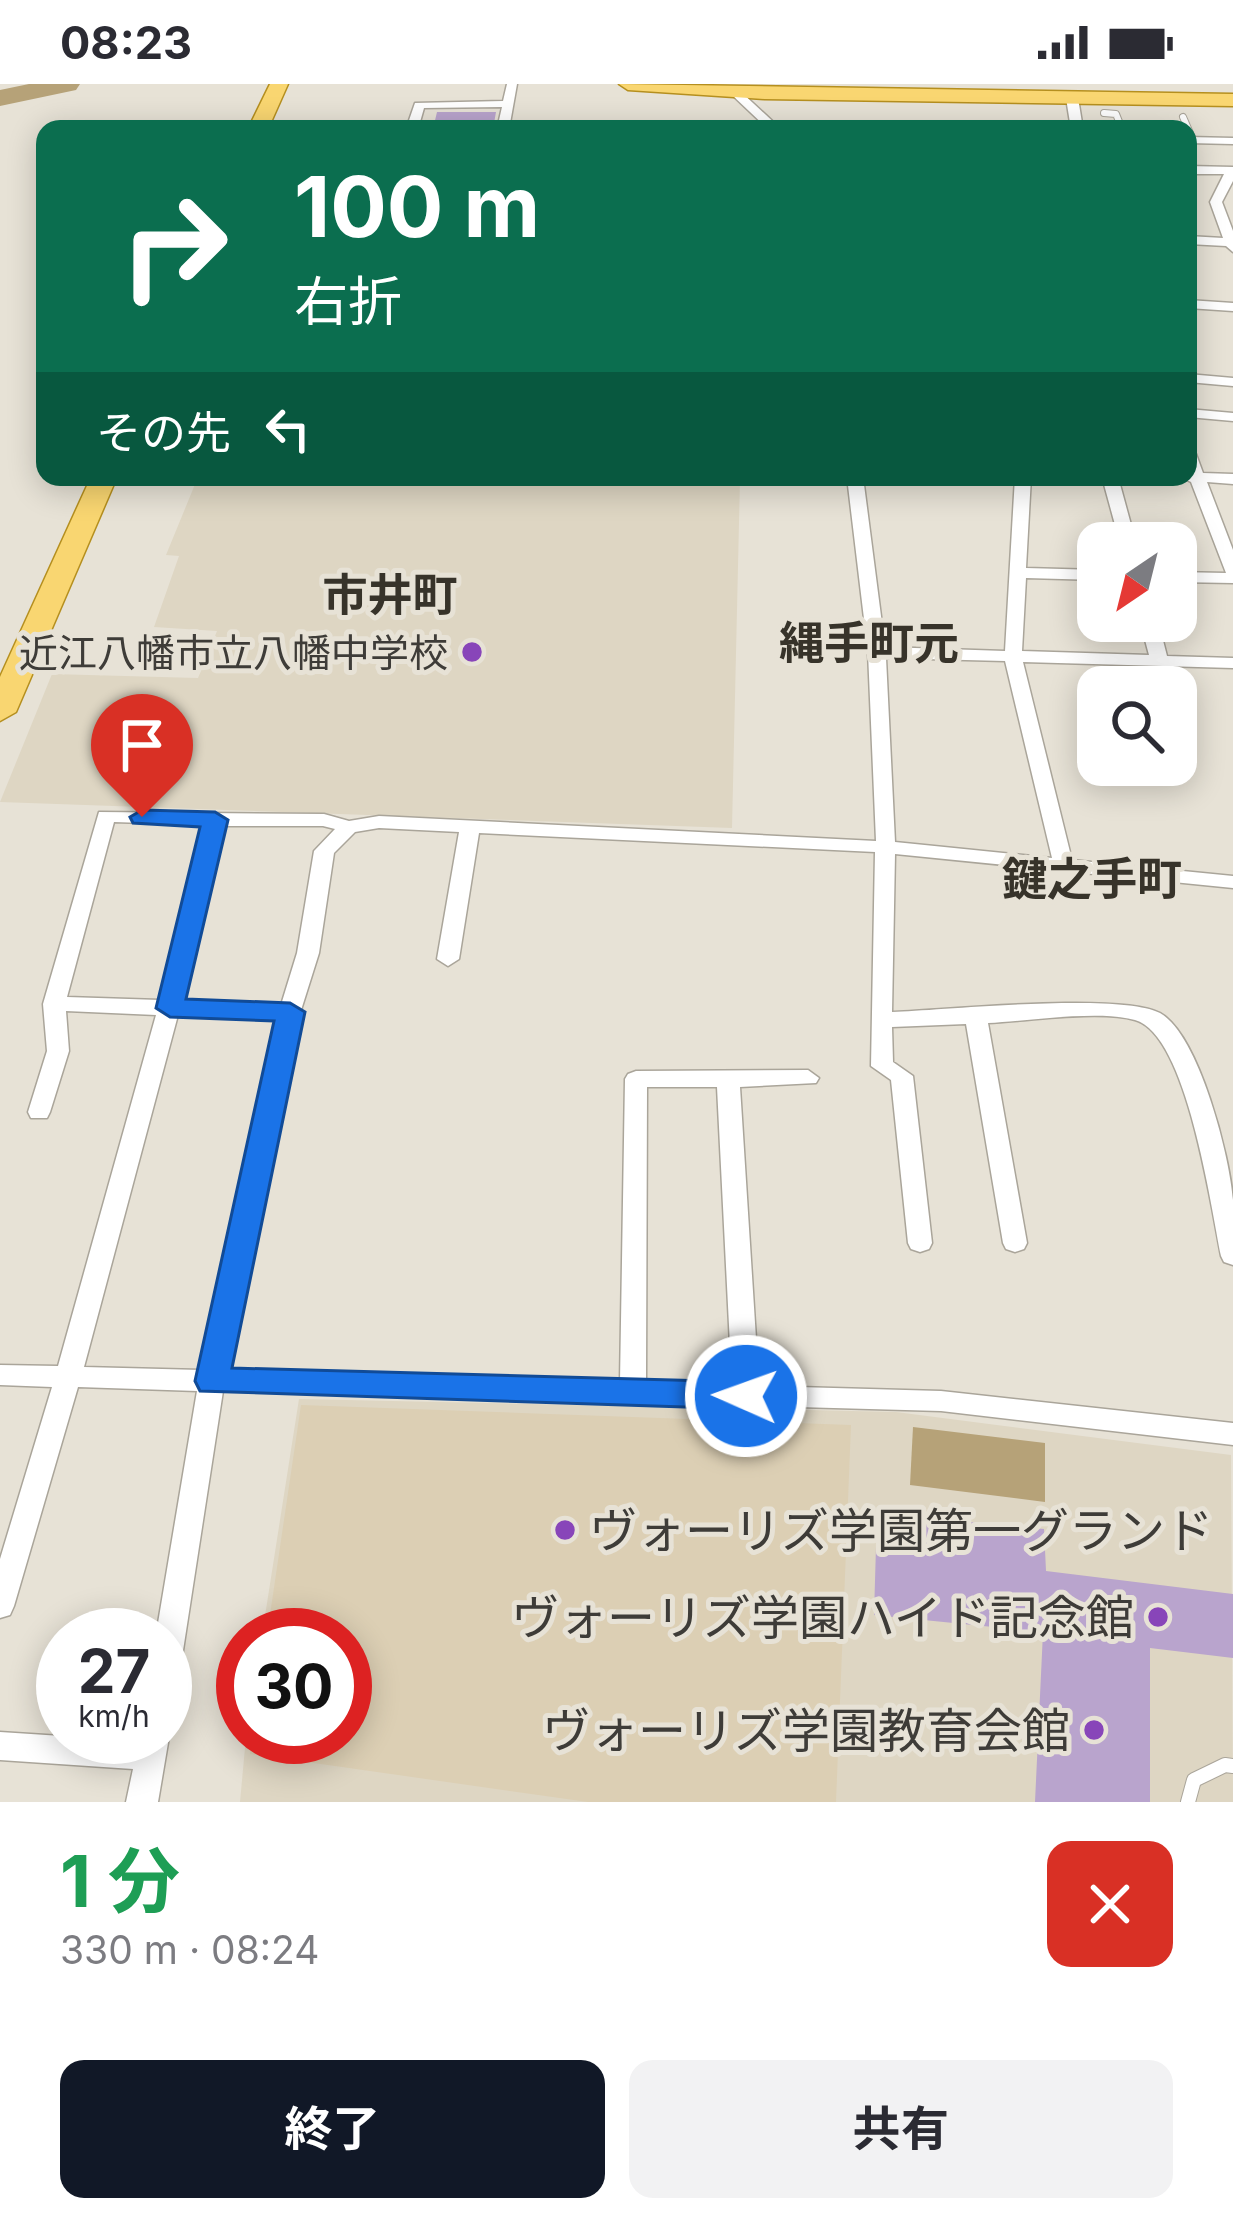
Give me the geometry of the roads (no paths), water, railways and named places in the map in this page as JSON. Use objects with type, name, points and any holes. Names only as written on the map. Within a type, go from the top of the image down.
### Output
[{"type":"main road","points":[[262,120],[279,84]]},
{"type":"main road","points":[[628,84],[735,92],[834,89],[1233,100]]},
{"type":"main road","points":[[0,712],[100,486]]},
{"type":"street","points":[[504,120],[512,84]]},
{"type":"street","points":[[735,92],[765,120]]},
{"type":"street","points":[[1072,98],[1076,120]]},
{"type":"street","points":[[415,120],[419,105],[508,104]]},
{"type":"street","points":[[1197,140],[1233,141]]},
{"type":"street","points":[[1197,170],[1233,171],[1216,202],[1229,225],[1230,245],[1197,241]]},
{"type":"street","points":[[1197,305],[1233,307]]},
{"type":"street","points":[[1197,379],[1233,382]]},
{"type":"street","points":[[1197,414],[1233,417]]},
{"type":"street","points":[[1197,477],[1233,479]]},
{"type":"street","points":[[856,486],[877,652],[886,847],[882,1066],[902,1076],[920,1243]]},
{"type":"street","points":[[1023,486],[1013,657],[1064,866]]},
{"type":"street","points":[[1112,486],[1122,522]]},
{"type":"street","points":[[1196,486],[1233,574],[1197,576]]},
{"type":"street","points":[[1018,574],[1077,575]]},
{"type":"street","points":[[1154,642],[1160,663]]},
{"type":"street","points":[[877,652],[1233,663]]},
{"type":"street","points":[[39,1112],[58,1051],[54,1004],[106,816],[324,820],[349,827],[379,822],[886,847],[1233,882]]},
{"type":"street","points":[[0,1606],[71,1378],[215,820]]},
{"type":"street","points":[[175,1608],[212,1381],[290,1012],[308,953],[324,851],[349,827]]},
{"type":"street","points":[[448,959],[470,827]]},
{"type":"street","points":[[54,1004],[290,1012]]},
{"type":"street","points":[[881,1020],[1114,1010],[1137,1012],[1157,1022],[1170,1037],[1197,1098],[1233,1256]]},
{"type":"street","points":[[976,1017],[1015,1243]]},
{"type":"street","points":[[728,1078],[746,1396]]},
{"type":"street","points":[[633,1393],[636,1079],[808,1078]]},
{"type":"street","points":[[0,1376],[941,1401],[1213,1436],[1233,1434]]},
{"type":"street","points":[[0,1746],[36,1746]]},
{"type":"street","points":[[142,1802],[149,1764]]},
{"type":"lane","points":[[1104,113],[1116,114],[1118,120]]},
{"type":"lane","points":[[1189,1802],[1194,1780],[1225,1765],[1233,1766]]},
{"type":"waterway","points":[[0,98],[67,84]]},
{"type":"place","name":"近江八幡市立八幡中学校","points":[[472,652]]},
{"type":"place","name":"ヴォーリズ学園第一グランド","points":[[565,1530]]},
{"type":"place","name":"ヴォーリズ学園ハイド記念館","points":[[1158,1617]]},
{"type":"place","name":"ヴォーリズ学園教育会館","points":[[1094,1730]]},
{"type":"district","name":"市井町","points":[[390,594]]},
{"type":"district","name":"縄手町元","points":[[869,642]]},
{"type":"district","name":"鍵之手町","points":[[1092,878]]}]
